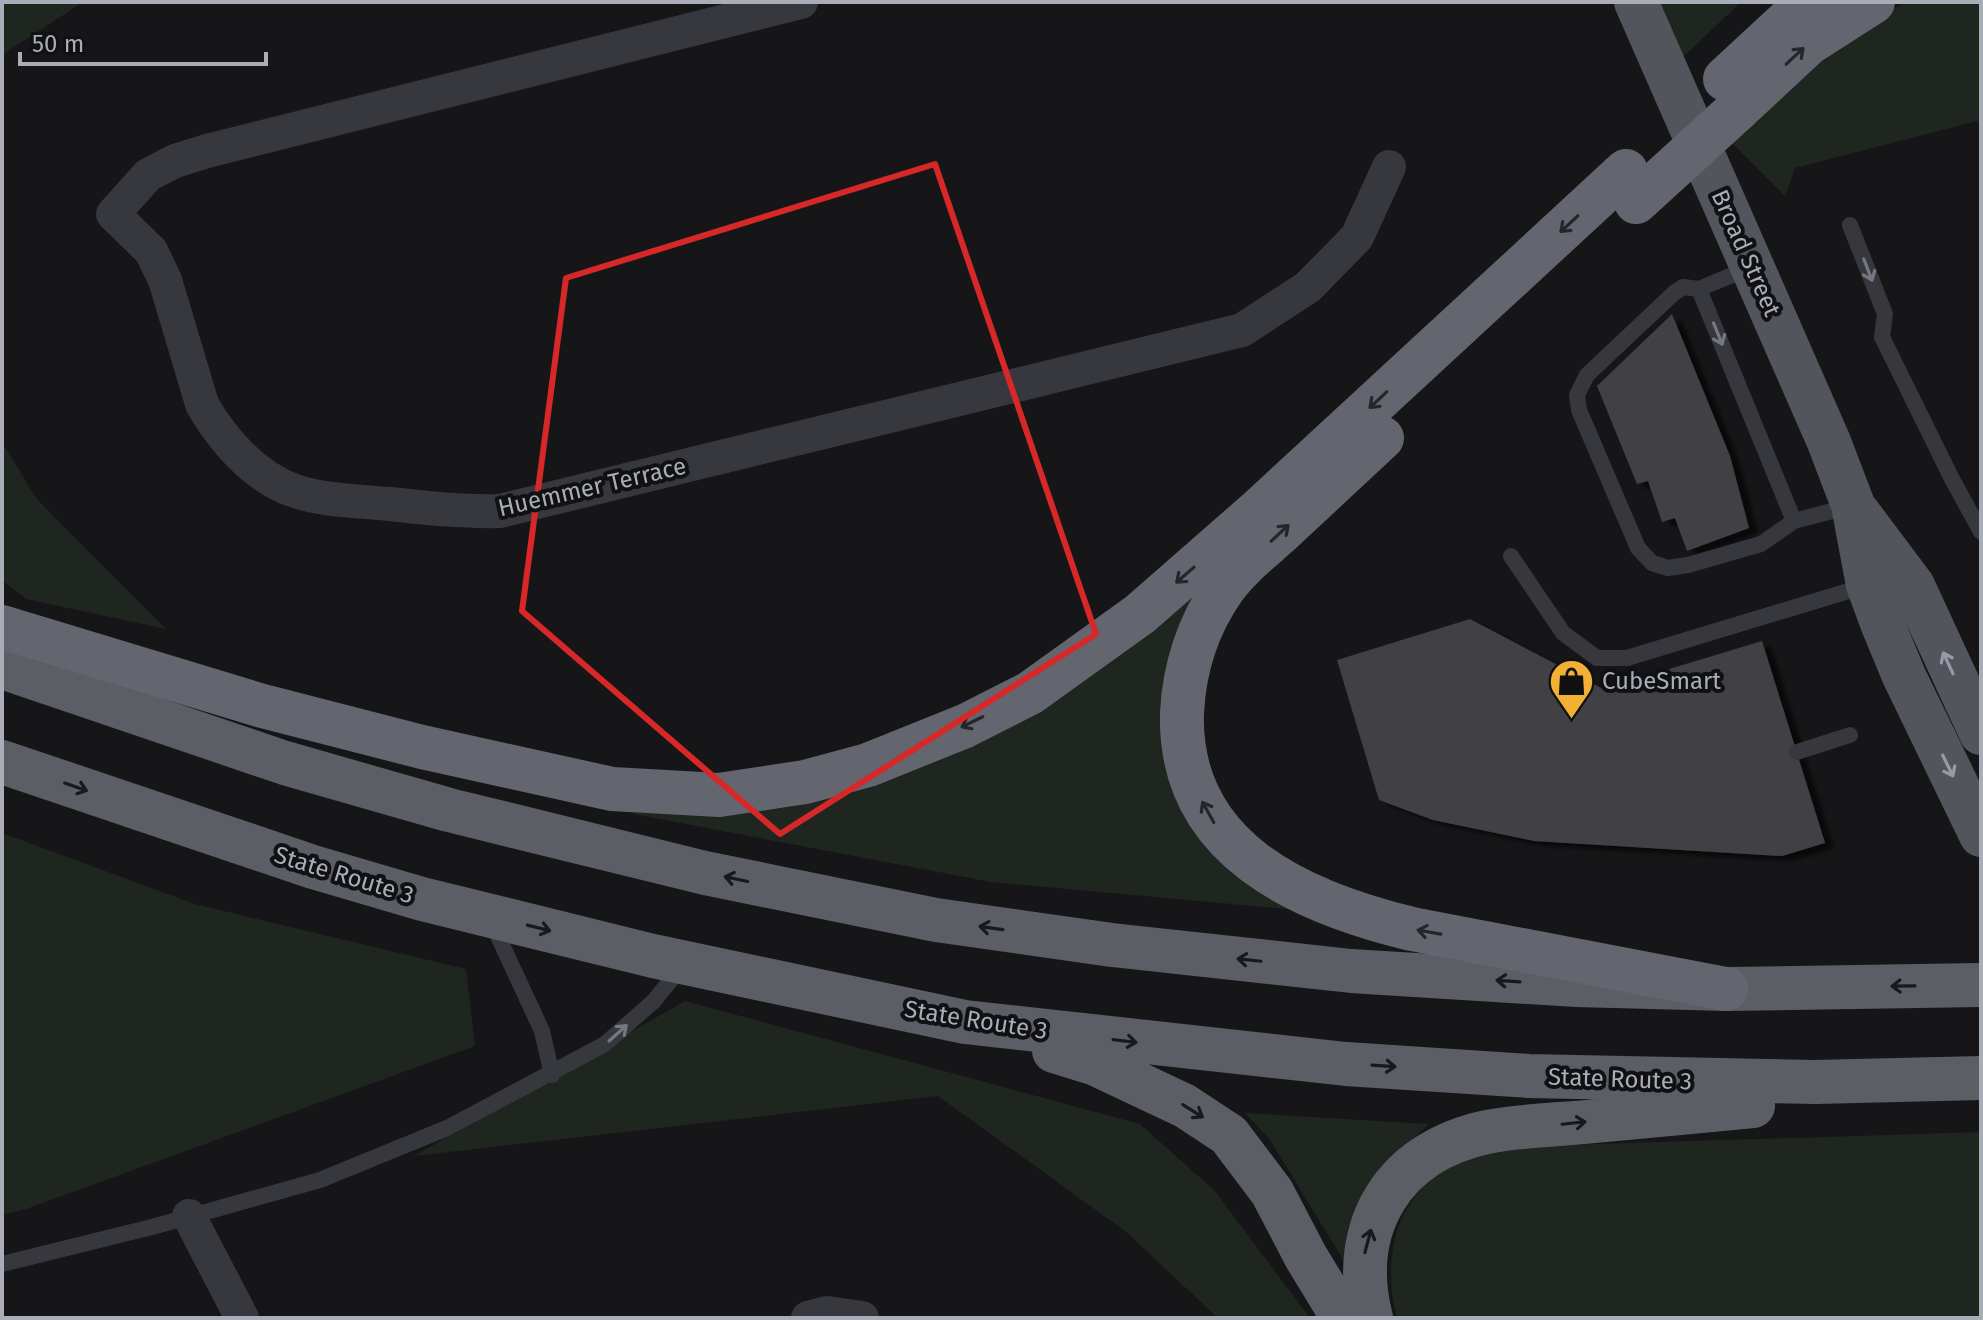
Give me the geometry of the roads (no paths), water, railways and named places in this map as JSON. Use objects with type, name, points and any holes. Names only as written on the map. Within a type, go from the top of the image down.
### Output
[{"type":"highway","points":[[1726,989],[1412,929],[1367,918],[1301,893],[1248,859],[1226,839],[1209,817],[1187,762],[1182,735],[1183,684],[1200,632],[1226,585],[1631,187],[1731,94],[1808,2]]},
{"type":"highway","points":[[1731,94],[1873,2]]},
{"type":"highway","points":[[2,627],[259,705],[422,747],[612,789],[719,795],[805,782],[868,765],[965,726],[1030,693],[1140,614],[1631,187]]},
{"type":"highway","points":[[2,667],[285,763],[449,810],[705,873],[936,920],[1112,945],[1351,971],[1577,985],[1726,989],[1981,985]]},
{"type":"highway","name":"State Route 3","points":[[2,762],[313,867],[488,915],[684,963],[965,1022],[1346,1064],[1529,1076],[1815,1082],[1981,1080]]},
{"type":"highway","points":[[965,1022],[1096,1064],[1185,1106],[1229,1135],[1272,1192],[1343,1318]]},
{"type":"highway","points":[[1371,1318],[1365,1294],[1363,1260],[1377,1214],[1398,1178],[1419,1159],[1463,1140],[1486,1132],[1981,1080]]},
{"type":"main road","name":"Broad Street","points":[[1636,2],[1829,442],[1853,505],[1868,585],[1904,676],[1981,835]]},
{"type":"main road","name":"Broad Street","points":[[1853,505],[1913,586],[1981,733]]},
{"type":"street","name":"Huemmer Terrace","points":[[801,2],[207,151],[175,161],[148,175],[113,214],[151,251],[165,280],[202,404],[210,421],[261,475],[295,491],[332,499],[500,511],[1242,330],[1308,287],[1357,237],[1389,167]]},
{"type":"street","points":[[189,1216],[242,1318]]},
{"type":"street","points":[[808,1318],[827,1313],[862,1318]]},
{"type":"lane","points":[[1850,225],[1885,314],[1882,337],[1981,532]]},
{"type":"lane","points":[[1752,266],[1699,289],[1683,287],[1674,293],[1587,375],[1577,395],[1579,410],[1638,548],[1652,563],[1668,568],[1688,565],[1761,544],[1794,521],[1853,505]]},
{"type":"lane","points":[[1699,289],[1794,521]]},
{"type":"lane","points":[[1511,556],[1563,633],[1597,658],[1627,658],[1868,585]]},
{"type":"lane","points":[[1797,752],[1850,735]]},
{"type":"lane","points":[[488,915],[542,1031],[552,1075]]},
{"type":"lane","points":[[2,1264],[320,1180],[447,1128],[552,1075],[605,1044],[654,1001],[684,963]]},
{"type":"place","name":"CubeSmart","points":[[1571,720]]}]
